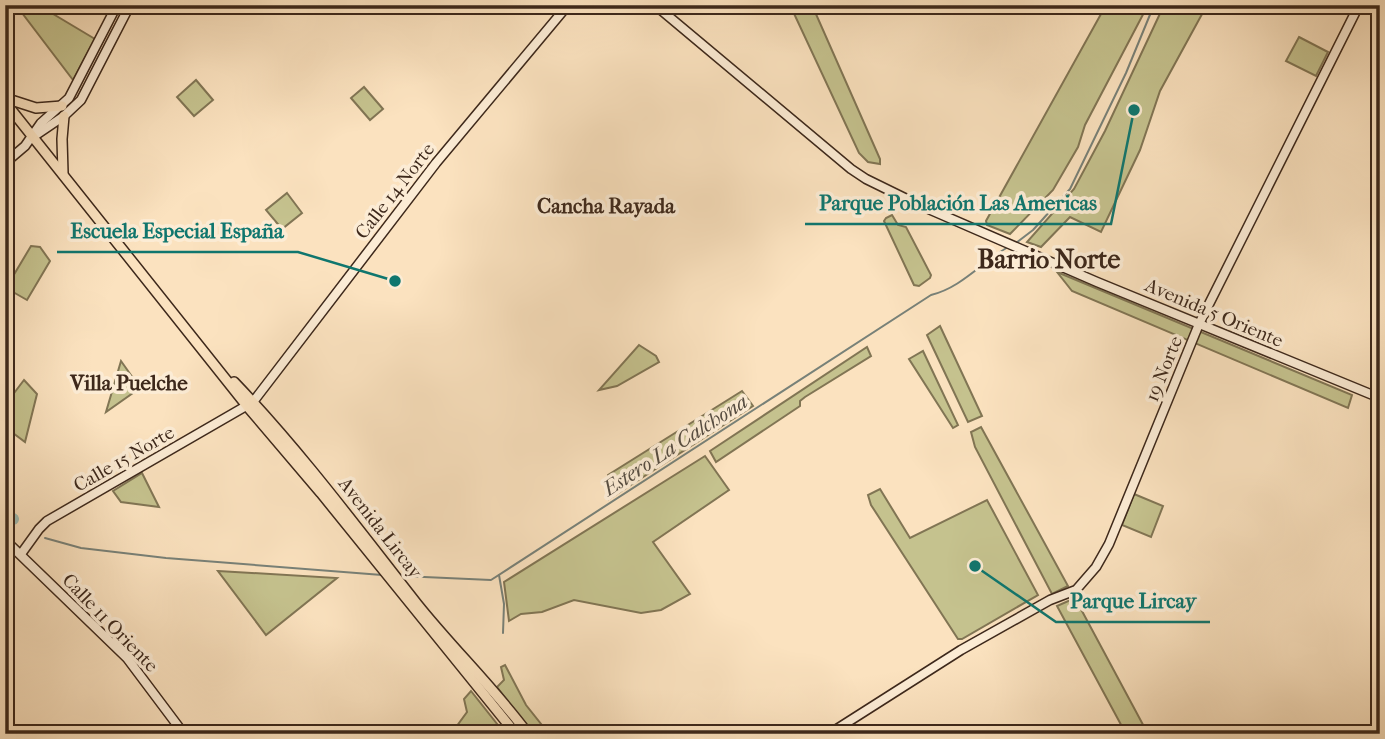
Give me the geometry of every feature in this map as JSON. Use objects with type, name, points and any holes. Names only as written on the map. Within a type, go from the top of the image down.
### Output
[{"type":"main road","points":[[5,100],[63,111],[63,175]]},
{"type":"main road","name":"Avenida Lircay","points":[[5,100],[201,348],[250,404],[286,438],[516,734]]},
{"type":"main road","name":"Avenida Lircay","points":[[402,590],[476,670],[528,734]]},
{"type":"street","points":[[63,111],[117,5]]},
{"type":"street","points":[[5,163],[63,111],[77,105],[131,5]]},
{"type":"street","name":"Calle 14 Norte","points":[[250,404],[443,154],[568,5]]},
{"type":"street","name":"Avenida 5 Oriente","points":[[655,5],[860,175],[903,198],[1019,248],[1380,397]]},
{"type":"street","name":"19 Norte","points":[[830,734],[961,650],[1050,600],[1076,590],[1096,567],[1109,544],[1199,324],[1359,5]]},
{"type":"street","name":"Calle 15 Norte","points":[[22,554],[47,522],[250,404]]},
{"type":"street","name":"Calle 11 Oriente","points":[[5,540],[127,659],[184,734]]},
{"type":"shaded area","points":[[16,5],[38,5],[95,39],[73,80]]},
{"type":"shaded area","points":[[790,5],[812,5],[880,164],[868,162],[859,153]]},
{"type":"shaded area","points":[[1106,5],[1148,5],[1085,125],[1078,147],[1053,190],[1010,234],[987,225],[986,221]]},
{"type":"shaded area","points":[[1164,5],[1207,5],[1160,91],[1140,150],[1101,232],[1070,217],[1041,247],[1027,242],[1074,189],[1105,131]]},
{"type":"shaded area","points":[[1299,37],[1328,52],[1316,76],[1286,61]]},
{"type":"shaded area","points":[[196,80],[213,100],[194,116],[177,97]]},
{"type":"shaded area","points":[[364,87],[383,109],[370,120],[351,98]]},
{"type":"shaded area","points":[[287,193],[302,213],[282,229],[266,210]]},
{"type":"shaded area","points":[[892,215],[898,225],[906,227],[931,275],[919,286],[914,285],[884,221]]},
{"type":"shaded area","points":[[31,246],[40,247],[50,261],[27,300],[6,288]]},
{"type":"shaded area","points":[[1057,272],[1352,395],[1348,408],[1072,291]]},
{"type":"shaded area","points":[[940,326],[982,416],[968,422],[927,335]]},
{"type":"shaded area","points":[[639,345],[656,356],[659,362],[617,386],[599,390]]},
{"type":"shaded area","points":[[867,347],[871,356],[805,397],[800,401],[800,406],[716,462],[710,451]]},
{"type":"shaded area","points":[[923,351],[958,425],[953,428],[909,359]]},
{"type":"shaded area","points":[[121,361],[140,388],[106,412]]},
{"type":"shaded area","points":[[24,380],[37,394],[25,442],[5,427],[5,405]]},
{"type":"shaded area","points":[[742,391],[753,406],[609,499],[608,475]]},
{"type":"shaded area","points":[[981,427],[1068,586],[1052,594],[975,447],[971,432]]},
{"type":"shaded area","points":[[705,456],[729,490],[653,542],[690,594],[661,610],[641,613],[574,600],[542,612],[521,614],[509,621],[504,582]]},
{"type":"shaded area","points":[[142,473],[159,507],[121,502],[113,491]]},
{"type":"shaded area","points":[[880,489],[910,538],[987,500],[1038,595],[958,639],[871,505],[868,495]]},
{"type":"shaded area","points":[[1134,494],[1163,506],[1151,537],[1122,525]]},
{"type":"shaded area","points":[[218,571],[337,578],[266,635]]},
{"type":"shaded area","points":[[1075,598],[1148,734],[1126,734],[1057,606]]},
{"type":"shaded area","points":[[505,665],[526,705],[549,734],[532,734],[497,687],[504,680],[501,667]]},
{"type":"shaded area","points":[[471,691],[505,734],[451,734],[467,712],[464,699]]},
{"type":"waterway","name":"Estero La Calchona","points":[[1016,243],[1033,230],[1070,189],[1126,73],[1154,5]]},
{"type":"waterway","name":"Estero La Calchona","points":[[402,576],[491,580],[931,295],[962,281],[1008,247]]},
{"type":"waterway","points":[[5,514],[13,519]]},
{"type":"waterway","name":"Estero La Calchona","points":[[45,538],[81,548],[166,558],[382,575]]},
{"type":"waterway","points":[[499,575],[504,604],[503,633]]},
{"type":"place","name":"Parque Población Las Americas","points":[[1134,110]]},
{"type":"place","name":"Escuela Especial España","points":[[395,281]]},
{"type":"place","name":"Parque Lircay","points":[[975,566]]},
{"type":"district","name":"Cancha Rayada","points":[[606,206]]},
{"type":"district","name":"Barrio Norte","points":[[1049,259]]},
{"type":"district","name":"Villa Puelche","points":[[129,383]]}]
